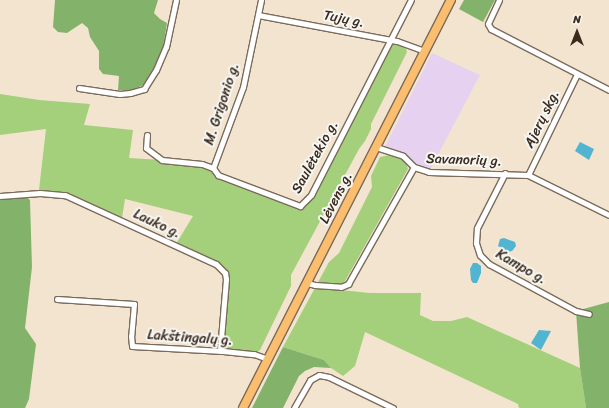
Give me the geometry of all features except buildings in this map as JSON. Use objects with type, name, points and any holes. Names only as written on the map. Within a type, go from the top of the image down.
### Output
[{"type":"main road","name":"Lėvens g.","points":[[243,408],[451,0]]},
{"type":"street","points":[[79,88],[120,94],[144,89],[156,70],[166,47],[176,0]]},
{"type":"street","name":"M. Grigonio g.","points":[[213,168],[243,87],[261,0]]},
{"type":"street","name":"Saulėtekio g.","points":[[147,135],[146,148],[162,160],[202,164],[213,168],[218,175],[300,206],[311,195],[411,0]]},
{"type":"street","points":[[499,0],[488,24],[491,29],[609,90]]},
{"type":"street","name":"Tujų g.","points":[[258,14],[391,40],[425,51]]},
{"type":"street","name":"Ajerų skg.","points":[[528,175],[577,74]]},
{"type":"street","points":[[376,147],[403,156],[414,167]]},
{"type":"street","name":"Savanorių g.","points":[[307,283],[315,286],[341,287],[348,284],[414,167],[429,172],[505,173],[528,175],[609,215]]},
{"type":"street","name":"Kampo g.","points":[[505,173],[477,228],[476,243],[480,255],[489,264],[576,311],[589,314]]},
{"type":"street","name":"Lauko g.","points":[[0,196],[40,192],[65,195],[216,264],[225,273],[226,279],[220,351]]},
{"type":"street","name":"Lakštingalų g.","points":[[57,299],[134,304],[131,336],[132,346],[254,354],[268,359]]},
{"type":"street","points":[[294,408],[310,380],[319,375],[329,377],[393,408]]},
{"type":"shaded area","points":[[432,53],[480,75],[429,172],[421,171],[408,160],[384,149]]},
{"type":"green space","points":[[55,0],[158,0],[154,13],[167,23],[162,54],[145,84],[131,91],[118,90],[119,76],[103,74],[99,69],[99,51],[90,37],[88,28],[82,23],[67,33],[58,32],[53,27]]},
{"type":"green space","points":[[464,0],[495,0],[483,22],[459,9]]},
{"type":"green space","points":[[391,40],[406,49],[407,52],[371,124],[371,129],[365,141],[359,149],[291,275],[291,286],[260,350],[254,354],[223,351],[229,286],[227,270],[221,265],[176,244],[193,216],[125,199],[122,218],[72,195],[39,190],[46,129],[0,135],[0,94],[39,100],[90,104],[84,125],[133,130],[129,158],[162,160],[213,168],[218,175],[296,206],[304,203]]},
{"type":"green space","points":[[390,155],[399,157],[406,163],[408,169],[340,290],[370,293],[421,293],[420,315],[433,321],[451,321],[467,317],[580,368],[586,408],[519,408],[518,404],[365,332],[355,366],[343,376],[331,368],[324,360],[283,347],[329,262],[339,253],[372,187],[371,176],[380,157]]},
{"type":"green space","points":[[24,194],[30,200],[32,267],[25,328],[36,344],[29,399],[25,408],[0,408],[0,197]]},
{"type":"green space","points":[[609,302],[609,408],[586,408],[580,368],[576,311]]},
{"type":"green space","points":[[283,347],[324,360],[331,368],[314,367],[305,371],[299,376],[283,408],[252,408]]},
{"type":"water","points":[[580,142],[594,149],[589,160],[575,151]]},
{"type":"water","points":[[504,238],[515,242],[516,246],[512,251],[508,252],[498,246],[500,239]]},
{"type":"water","points":[[473,263],[477,263],[481,266],[481,273],[477,283],[473,283],[471,280],[470,269]]},
{"type":"water","points":[[539,330],[551,331],[541,350],[531,343]]}]
